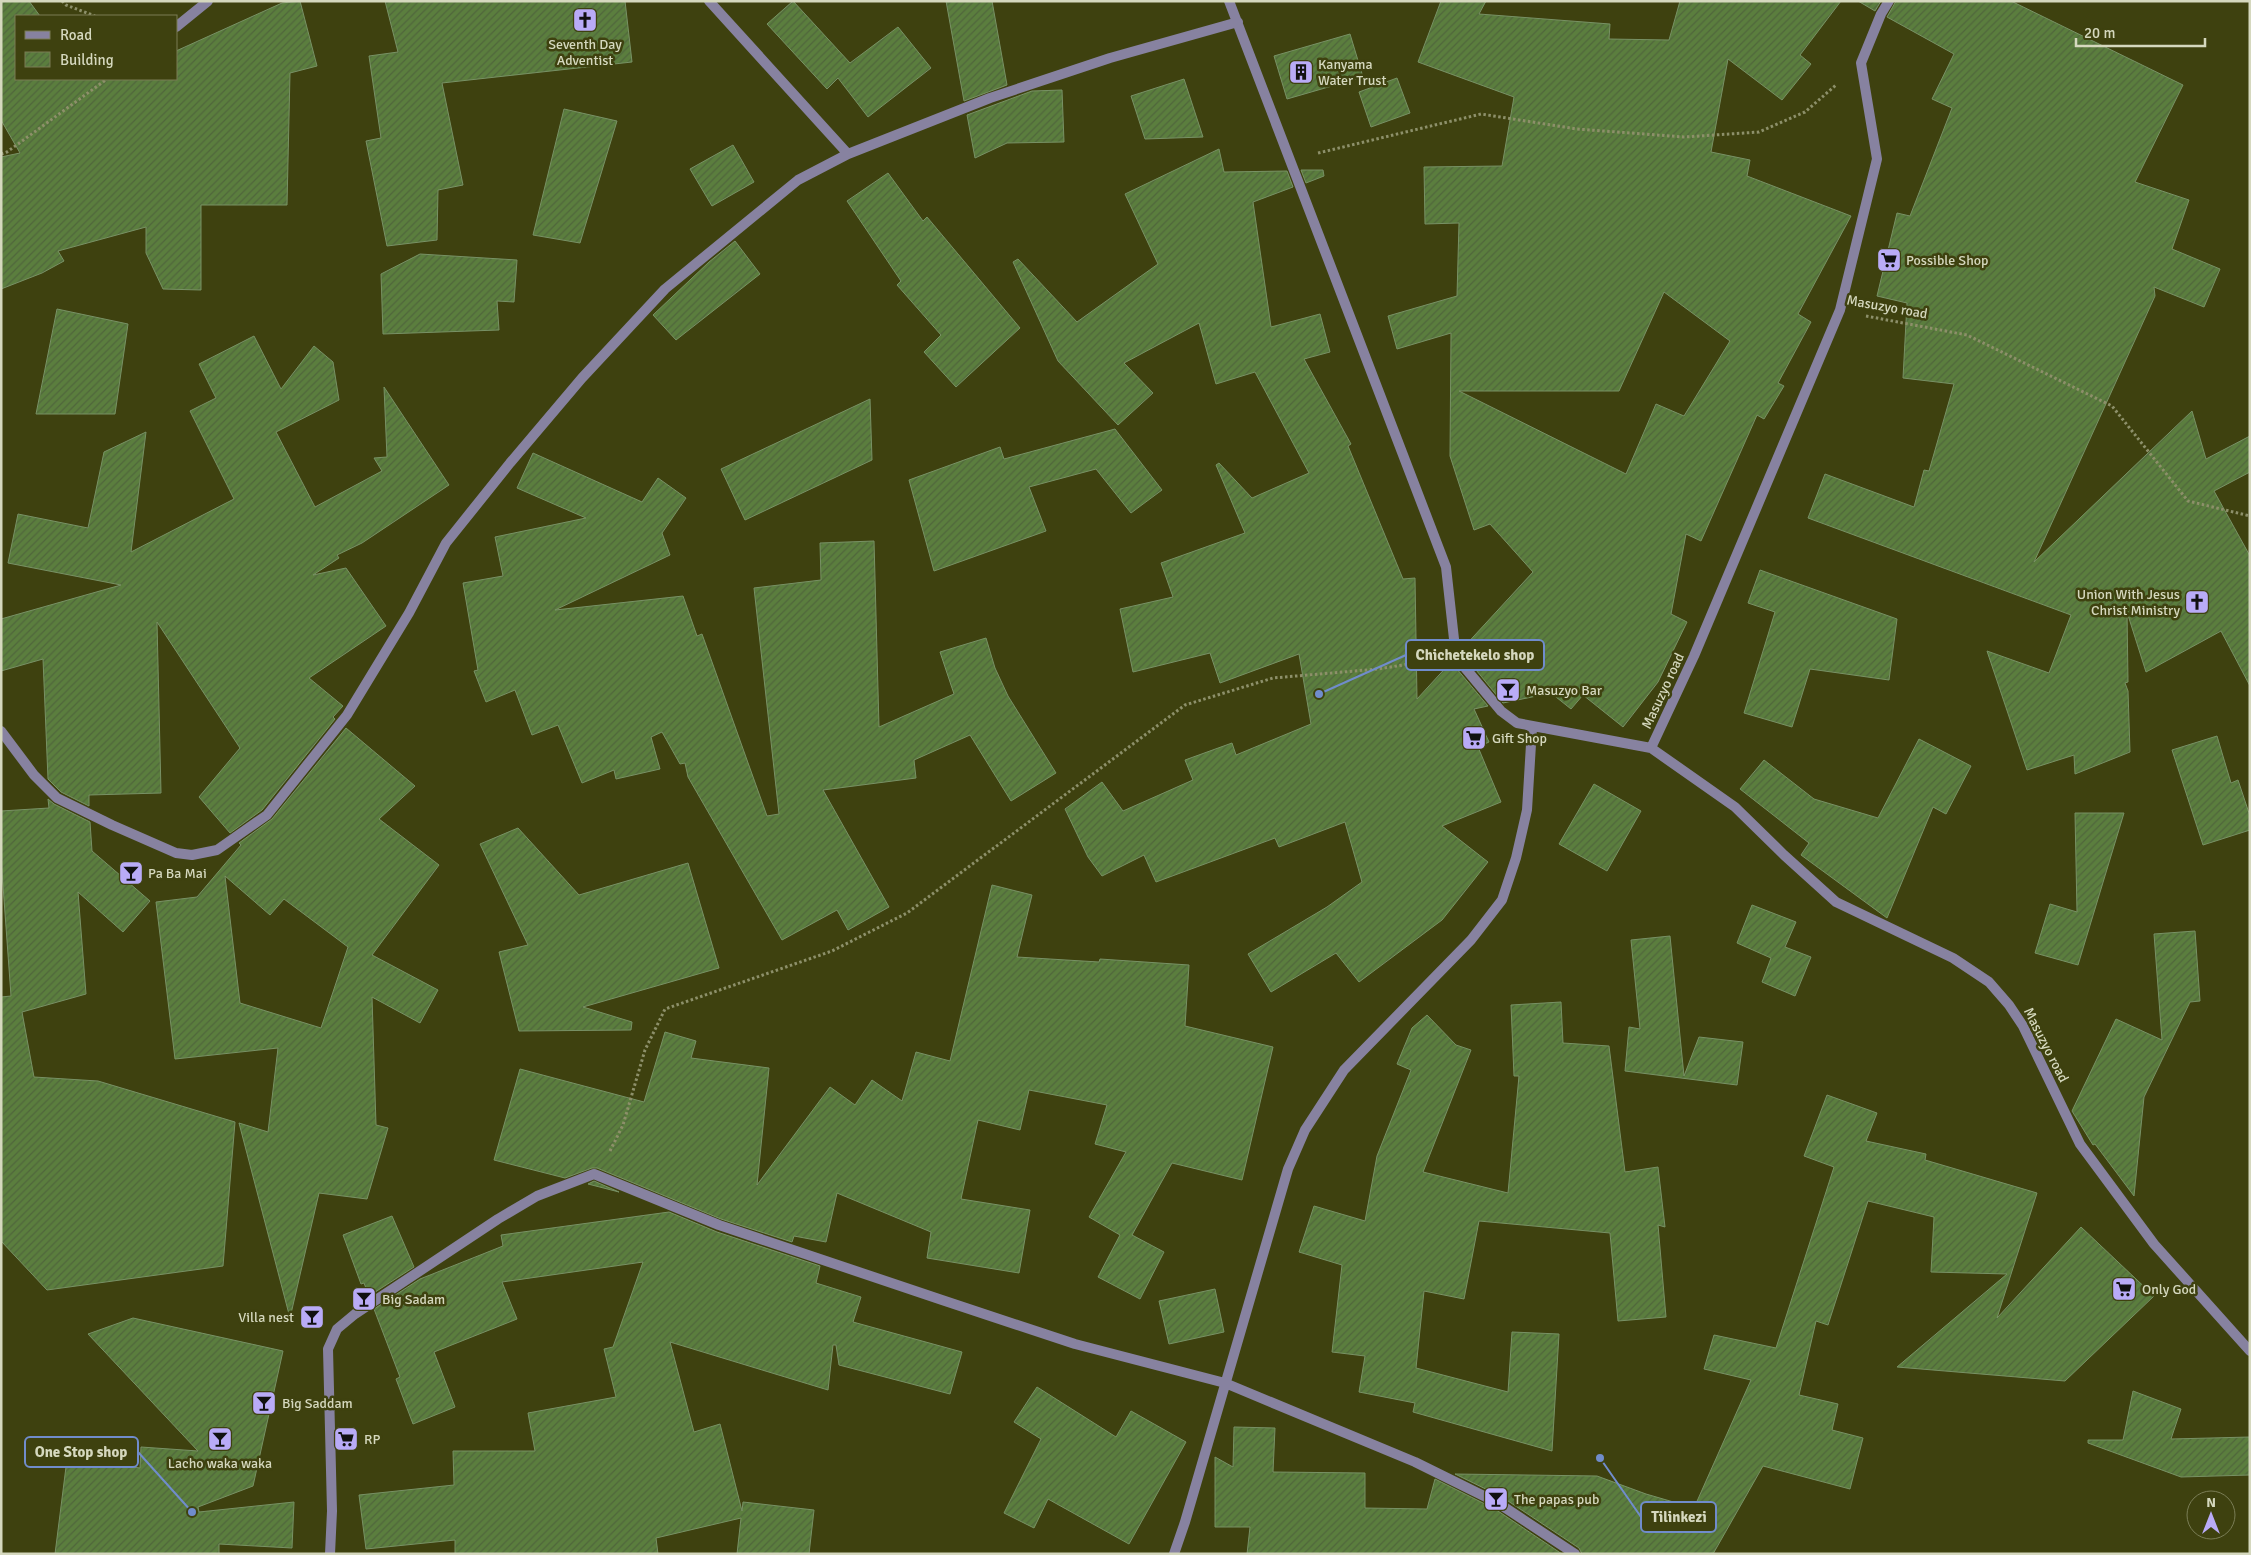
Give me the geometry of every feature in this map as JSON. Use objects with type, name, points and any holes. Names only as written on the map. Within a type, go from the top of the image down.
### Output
[{"type":"street","points":[[178,25],[208,1]]},
{"type":"street","points":[[709,1],[848,154]]},
{"type":"street","points":[[1229,1],[1446,567],[1456,657],[1501,711],[1517,723],[1532,728],[1651,748]]},
{"type":"street","points":[[1840,310],[1876,159],[1861,63],[1888,1]]},
{"type":"street","points":[[1,731],[34,775],[57,798],[112,825],[176,852],[192,855],[217,850],[267,815],[347,716],[446,544],[510,463],[582,378],[665,289],[798,180],[848,154],[990,98],[1110,58],[1238,22]]},
{"type":"street","name":"Masuzyo road","points":[[1840,310],[1694,656],[1651,748],[1735,807],[1836,902],[1953,958],[1989,982],[2010,1005],[2023,1026],[2080,1144],[2154,1244],[2250,1351]]},
{"type":"street","points":[[1174,1554],[1288,1169],[1304,1130],[1344,1070],[1471,940],[1502,900],[1516,858],[1527,810],[1532,728]]},
{"type":"street","points":[[330,1554],[332,1512],[328,1349],[336,1329],[354,1314],[537,1196],[594,1174],[719,1225],[942,1300],[1075,1344],[1225,1383],[1424,1466],[1498,1503],[1575,1554]]},
{"type":"path","points":[[62,1],[66,5],[92,15]]},
{"type":"path","points":[[1291,160],[1481,114],[1577,129],[1655,135],[1684,136],[1759,132],[1804,112],[1861,63]]},
{"type":"path","points":[[1,154],[7,152],[106,80]]},
{"type":"path","name":"Masuzyo road","points":[[1840,310],[1893,323],[1966,335],[2112,406],[2188,501],[2250,516]]},
{"type":"path","points":[[594,1174],[608,1155],[623,1125],[645,1050],[665,1009],[832,951],[907,912],[1186,706],[1273,678],[1378,669],[1456,657]]},
{"type":"building","points":[[1,1],[29,1],[39,15],[15,15],[15,80],[178,80],[178,50],[282,3],[300,1],[317,66],[290,73],[287,205],[201,205],[201,290],[163,289],[146,253],[146,227],[58,251],[64,261],[42,273],[1,289],[1,157],[20,153],[1,120]]},
{"type":"building","points":[[385,1],[625,1],[632,62],[442,83],[463,185],[438,190],[437,240],[387,246],[366,141],[381,138],[369,56],[398,52]]},
{"type":"building","points":[[793,1],[850,63],[898,27],[931,68],[868,117],[838,78],[827,89],[767,24]]},
{"type":"building","points":[[946,1],[992,1],[1007,85],[964,101]]},
{"type":"building","points":[[1441,1],[1486,1],[1479,14],[1610,24],[1609,39],[1669,40],[1680,1],[1841,1],[1800,55],[1811,64],[1782,100],[1728,59],[1711,152],[1750,160],[1747,176],[1851,216],[1798,314],[1811,322],[1778,383],[1784,386],[1764,419],[1757,415],[1701,541],[1686,534],[1671,614],[1687,622],[1658,682],[1623,727],[1583,695],[1571,709],[1551,693],[1503,703],[1463,654],[1462,649],[1533,572],[1490,524],[1474,530],[1450,456],[1451,333],[1397,349],[1388,316],[1457,296],[1459,223],[1425,224],[1424,167],[1502,166],[1514,97],[1418,62]],"holes":[[[1664,292],[1730,341],[1684,416],[1656,404],[1626,474],[1459,391],[1619,391]]]},
{"type":"building","points":[[1858,1],[1881,1],[1875,11]]},
{"type":"building","points":[[1896,1],[2011,1],[2183,85],[2135,182],[2189,200],[2172,249],[2220,269],[2204,307],[2154,287],[2155,296],[2034,562],[2192,411],[2206,459],[2250,436],[2250,472],[2214,491],[2250,556],[2250,686],[2221,631],[2146,672],[2127,612],[2128,682],[2125,683],[2128,691],[2130,752],[2075,774],[2074,755],[2027,770],[1987,651],[2049,673],[2071,615],[1808,518],[1825,474],[1914,507],[1924,470],[1929,471],[1954,384],[1903,378],[1907,303],[1877,296],[1897,213],[1910,216],[1952,108],[1932,99],[1954,54],[1887,17]]},
{"type":"building","points":[[1350,34],[1363,77],[1287,99],[1274,56]]},
{"type":"building","points":[[1397,78],[1410,113],[1371,127],[1359,92]]},
{"type":"building","points":[[1184,79],[1203,137],[1145,139],[1131,96]]},
{"type":"building","points":[[1062,90],[1064,142],[1007,143],[975,158],[967,115],[1032,91]]},
{"type":"building","points":[[564,109],[617,121],[580,243],[533,235]]},
{"type":"building","points":[[733,145],[754,182],[712,206],[690,169]]},
{"type":"building","points":[[1219,149],[1224,172],[1287,171],[1293,187],[1253,202],[1271,327],[1320,314],[1330,352],[1304,359],[1351,444],[1348,446],[1403,579],[1415,578],[1417,699],[1451,662],[1488,706],[1474,709],[1489,742],[1478,747],[1501,802],[1442,826],[1488,862],[1442,920],[1359,982],[1336,953],[1271,992],[1248,954],[1327,907],[1362,882],[1345,822],[1279,847],[1275,838],[1156,882],[1144,855],[1102,876],[1088,857],[1065,809],[1102,782],[1123,811],[1193,780],[1185,760],[1232,743],[1236,755],[1311,724],[1299,654],[1220,683],[1210,653],[1133,672],[1120,609],[1173,597],[1161,563],[1245,533],[1216,465],[1219,463],[1252,498],[1309,473],[1255,372],[1216,384],[1199,323],[1124,363],[1153,393],[1118,425],[1058,361],[1013,262],[1018,259],[1077,322],[1158,264],[1125,194]]},
{"type":"building","points":[[1301,170],[1323,170],[1324,176],[1306,183]]},
{"type":"building","points":[[888,173],[923,221],[927,217],[1020,328],[956,387],[924,352],[941,335],[897,285],[901,281],[847,201]]},
{"type":"building","points":[[735,241],[760,274],[676,340],[653,315],[709,262]]},
{"type":"building","points":[[420,254],[517,260],[514,302],[497,301],[499,330],[383,334],[381,274]]},
{"type":"building","points":[[57,309],[128,324],[115,414],[36,414]]},
{"type":"building","points":[[254,336],[281,389],[314,346],[333,362],[339,400],[276,432],[315,507],[382,471],[374,458],[387,457],[384,387],[449,485],[362,543],[337,555],[339,558],[313,575],[346,568],[386,626],[309,678],[343,706],[333,717],[335,719],[262,810],[230,833],[199,797],[240,748],[157,622],[161,793],[89,795],[89,806],[61,792],[48,779],[43,659],[1,671],[1,619],[121,585],[8,563],[18,514],[88,528],[104,452],[146,432],[131,552],[234,499],[190,411],[216,398],[199,364]]},
{"type":"building","points":[[870,399],[872,460],[745,520],[721,469]]},
{"type":"building","points":[[1115,429],[1162,490],[1131,513],[1096,469],[1029,487],[1046,531],[934,571],[909,480],[1000,447],[1004,459]]},
{"type":"building","points":[[533,453],[642,502],[658,478],[686,498],[662,533],[670,555],[555,610],[683,596],[697,636],[702,634],[767,816],[779,814],[754,588],[821,580],[820,543],[874,541],[879,727],[954,694],[940,652],[986,638],[995,668],[1008,696],[1056,773],[1011,801],[970,735],[914,760],[916,778],[823,790],[889,907],[848,930],[837,910],[782,940],[688,777],[685,763],[680,764],[662,732],[651,737],[660,769],[616,779],[614,770],[582,783],[558,725],[532,735],[515,690],[486,702],[474,671],[478,670],[463,583],[503,576],[495,537],[586,518],[517,488]]},
{"type":"building","points":[[1760,570],[1897,619],[1889,680],[1810,669],[1792,727],[1744,713],[1775,612],[1748,603]]},
{"type":"building","points":[[346,728],[415,786],[379,819],[439,865],[372,955],[438,990],[420,1023],[372,997],[376,1125],[388,1128],[367,1199],[319,1193],[290,1318],[239,1123],[268,1132],[278,1048],[175,1059],[156,902],[197,897],[241,845],[239,843],[272,819]],"holes":[[[225,876],[270,915],[284,899],[348,947],[321,1028],[240,1003]]]},
{"type":"building","points":[[2217,736],[2231,783],[2238,780],[2250,816],[2250,830],[2203,845],[2172,750]]},
{"type":"building","points":[[1919,739],[1971,766],[1946,814],[1933,807],[1887,918],[1801,855],[1809,843],[1740,789],[1764,760],[1814,799],[1878,818]]},
{"type":"building","points":[[1594,784],[1641,811],[1607,871],[1559,844]]},
{"type":"building","points":[[48,799],[54,804],[90,822],[92,851],[150,901],[123,932],[78,892],[86,994],[22,1012],[34,1077],[98,1081],[235,1122],[223,1266],[47,1290],[1,1241],[1,997],[11,996],[1,858],[1,811],[49,808]]},
{"type":"building","points":[[2075,813],[2124,813],[2078,965],[2035,953],[2050,904],[2077,912]]},
{"type":"building","points":[[518,828],[579,895],[688,863],[719,968],[583,1007],[632,1022],[631,1030],[519,1031],[499,952],[528,945],[480,844]]},
{"type":"building","points":[[992,885],[1032,895],[1017,957],[1099,962],[1100,959],[1189,965],[1185,1026],[1273,1047],[1242,1180],[1172,1163],[1132,1235],[1164,1252],[1140,1299],[1098,1277],[1120,1235],[1089,1217],[1126,1152],[1095,1144],[1107,1105],[1029,1090],[1020,1130],[978,1120],[961,1199],[1030,1210],[1019,1273],[927,1258],[931,1232],[837,1193],[826,1242],[794,1236],[792,1242],[721,1219],[597,1168],[565,1178],[494,1160],[520,1069],[644,1102],[665,1032],[696,1041],[691,1058],[769,1068],[757,1185],[830,1087],[855,1105],[872,1080],[902,1101],[916,1052],[950,1061]]},
{"type":"building","points":[[1752,905],[1796,922],[1785,947],[1811,957],[1795,996],[1762,982],[1771,958],[1737,943]]},
{"type":"building","points":[[2195,931],[2200,1001],[2190,1002],[2144,1097],[2134,1196],[2095,1144],[2093,1145],[2072,1111],[2116,1019],[2162,1040],[2154,934]]},
{"type":"building","points":[[1670,936],[1684,1076],[1699,1037],[1743,1042],[1737,1085],[1625,1071],[1629,1027],[1640,1029],[1631,940]]},
{"type":"building","points":[[1561,1002],[1563,1043],[1609,1046],[1625,1172],[1658,1167],[1665,1227],[1658,1225],[1666,1317],[1618,1321],[1610,1233],[1479,1221],[1464,1299],[1424,1291],[1416,1368],[1508,1392],[1512,1332],[1559,1334],[1552,1451],[1413,1412],[1415,1403],[1359,1392],[1365,1356],[1332,1352],[1342,1265],[1299,1252],[1314,1206],[1365,1221],[1377,1156],[1411,1070],[1397,1064],[1412,1028],[1427,1015],[1456,1045],[1471,1050],[1423,1172],[1508,1193],[1519,1076],[1514,1076],[1511,1005]]},
{"type":"building","points":[[1827,1095],[1877,1113],[1866,1141],[1926,1154],[1925,1160],[2037,1193],[1997,1318],[2081,1227],[2154,1296],[2065,1381],[1897,1367],[2007,1274],[1931,1272],[1934,1217],[1868,1201],[1828,1325],[1816,1321],[1799,1395],[1838,1404],[1832,1430],[1863,1438],[1850,1489],[1763,1466],[1713,1554],[1582,1554],[1579,1548],[1502,1497],[1455,1474],[1597,1476],[1646,1494],[1694,1508],[1751,1380],[1704,1369],[1714,1335],[1776,1348],[1834,1167],[1804,1156]]},
{"type":"building","points":[[594,1181],[619,1192],[588,1184]]},
{"type":"building","points":[[669,1212],[717,1232],[820,1266],[816,1283],[861,1297],[853,1322],[962,1352],[950,1394],[839,1365],[836,1345],[833,1345],[828,1390],[670,1342],[694,1432],[720,1424],[742,1511],[743,1502],[814,1510],[809,1554],[737,1554],[741,1518],[656,1538],[658,1554],[455,1554],[455,1540],[366,1549],[359,1495],[454,1485],[453,1451],[535,1451],[528,1413],[616,1397],[604,1349],[613,1347],[643,1262],[502,1282],[517,1319],[434,1352],[455,1407],[413,1424],[396,1379],[400,1377],[374,1309],[420,1279],[503,1246],[501,1235]]},
{"type":"building","points":[[392,1216],[414,1267],[369,1296],[364,1283],[361,1284],[343,1235]]},
{"type":"building","points":[[1215,1289],[1224,1332],[1169,1344],[1159,1301]]},
{"type":"building","points":[[133,1318],[283,1351],[253,1486],[198,1507],[199,1512],[294,1502],[292,1548],[219,1544],[219,1554],[55,1554],[67,1459],[140,1468],[141,1447],[198,1451],[88,1334]]},
{"type":"building","points":[[1037,1387],[1116,1437],[1131,1411],[1186,1442],[1129,1544],[1048,1499],[1034,1528],[1004,1513],[1041,1439],[1014,1422]]},
{"type":"building","points":[[2133,1391],[2181,1409],[2171,1439],[2250,1437],[2250,1475],[2181,1477],[2088,1443],[2088,1440],[2123,1440]]},
{"type":"building","points":[[1234,1427],[1275,1428],[1273,1472],[1365,1473],[1365,1508],[1427,1509],[1435,1479],[1495,1509],[1562,1554],[1247,1554],[1250,1527],[1215,1527],[1215,1457],[1233,1467]]},
{"type":"place","name":"Seventh Day Adventist","points":[[585,20]]},
{"type":"place","name":"Kanyama Water Trust","points":[[1301,72]]},
{"type":"place","name":"Possible Shop","points":[[1889,260]]},
{"type":"place","name":"Union With Jesus Christ Ministry","points":[[2197,602]]},
{"type":"place","name":"Masuzyo Bar","points":[[1508,690]]},
{"type":"place","name":"Chichetekelo shop","points":[[1319,694]]},
{"type":"place","name":"Gift Shop","points":[[1474,738]]},
{"type":"place","name":"Pa Ba Mai","points":[[131,873]]},
{"type":"place","name":"Only God","points":[[2124,1289]]},
{"type":"place","name":"Big Sadam","points":[[364,1299]]},
{"type":"place","name":"Villa nest","points":[[312,1317]]},
{"type":"place","name":"Big Saddam","points":[[264,1403]]},
{"type":"place","name":"Lacho waka waka","points":[[220,1439]]},
{"type":"place","name":"RP","points":[[346,1439]]},
{"type":"place","name":"Tilinkezi","points":[[1600,1458]]},
{"type":"place","name":"The papas pub","points":[[1496,1499]]},
{"type":"place","name":"One Stop shop","points":[[192,1512]]}]
